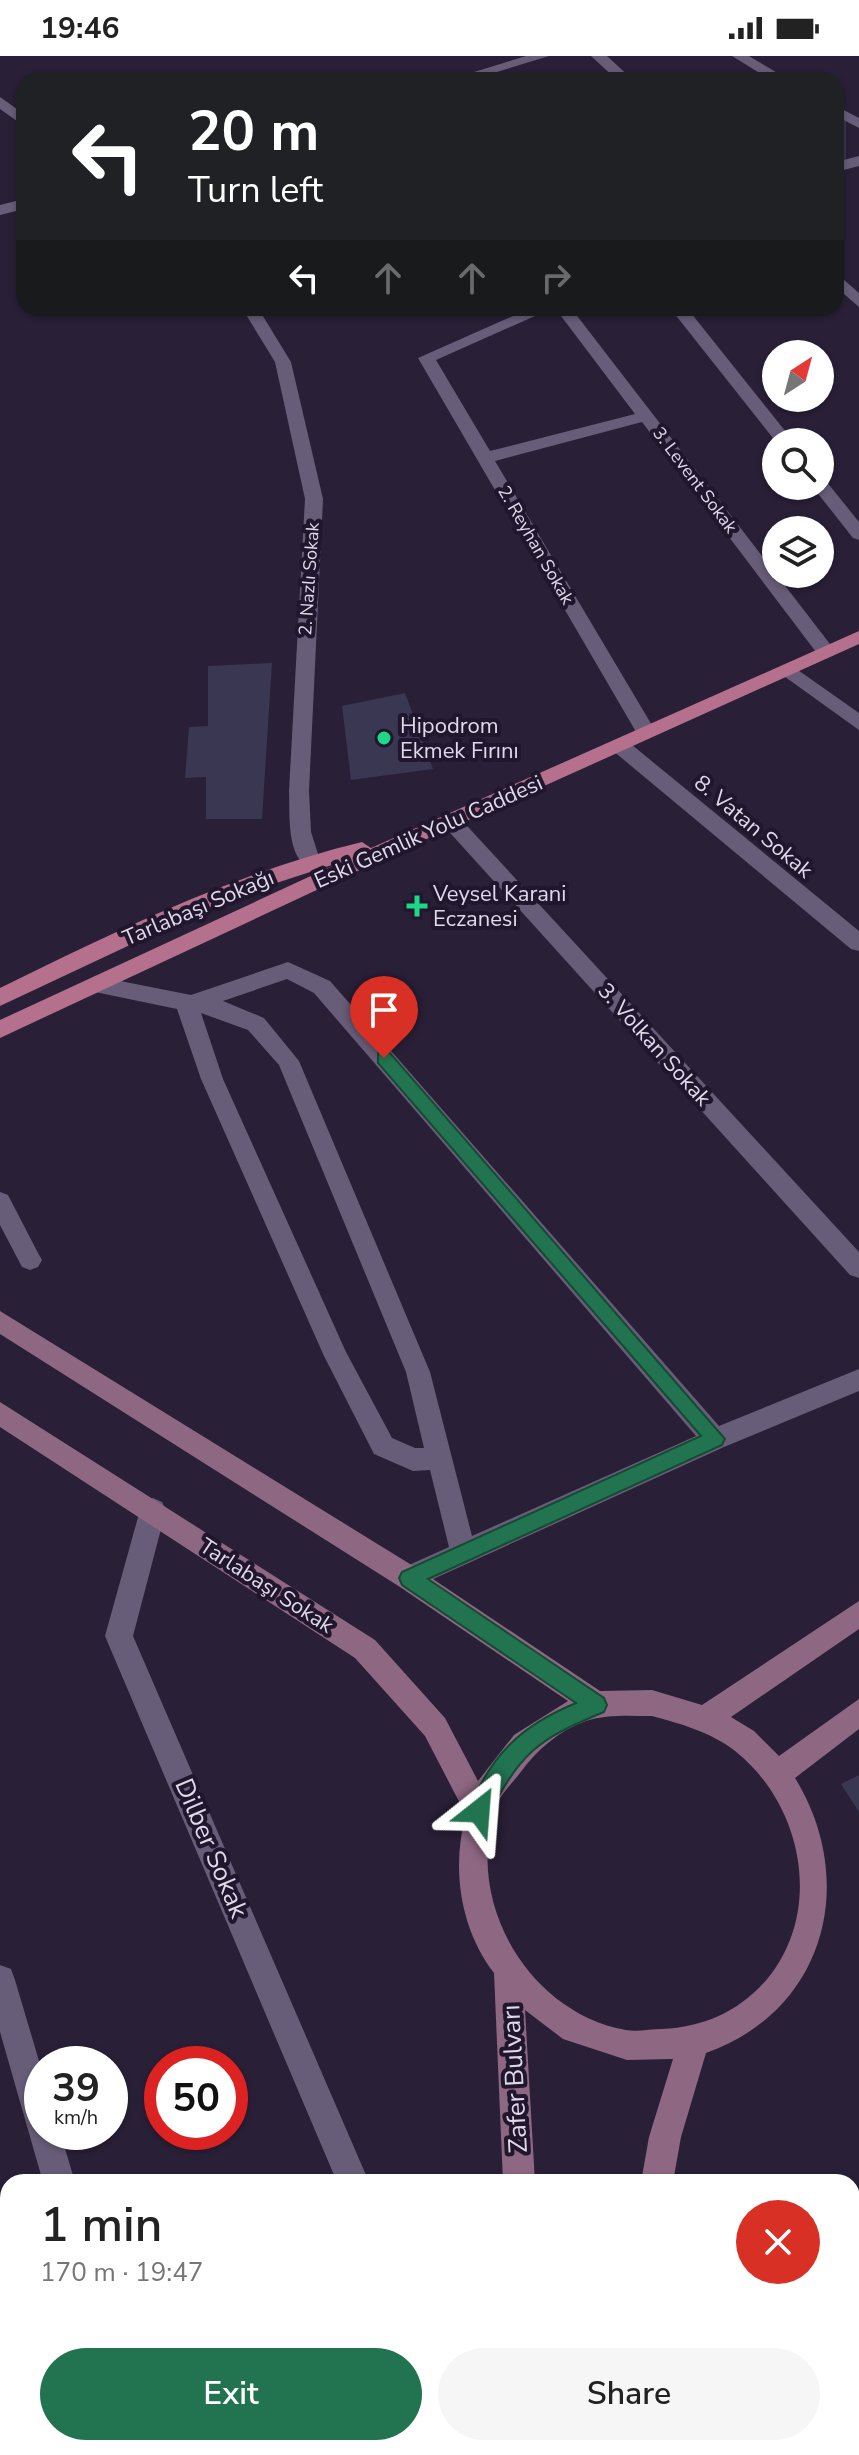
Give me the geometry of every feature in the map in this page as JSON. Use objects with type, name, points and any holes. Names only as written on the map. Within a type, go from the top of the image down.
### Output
[{"type":"main road","name":"Eski Gemlik Yolu Caddesi","points":[[0,1030],[404,841],[859,637]]},
{"type":"main road","name":"Tarlabaşı Sokağı","points":[[0,998],[161,920],[310,860],[404,841]]},
{"type":"main road","points":[[0,1321],[409,1578],[597,1705]]},
{"type":"main road","name":"Tarlabaşı Sokak","points":[[0,1413],[365,1649],[435,1727],[479,1811]]},
{"type":"main road","points":[[707,1718],[859,1614]]},
{"type":"main road","points":[[652,1703],[707,1718],[755,1749],[792,1795],[813,1850],[816,1906],[800,1959],[768,2004],[721,2035],[664,2048],[605,2042],[552,2015],[508,1975],[481,1924],[471,1868],[479,1811],[505,1762],[515,1753],[546,1726],[597,1705],[652,1703]]},
{"type":"main road","points":[[776,1775],[859,1712]]},
{"type":"main road","name":"Zafer Bulvarı","points":[[508,1975],[519,2174]]},
{"type":"main road","points":[[658,2174],[665,2137],[694,2041]]},
{"type":"street","points":[[484,72],[542,56]]},
{"type":"street","points":[[598,56],[617,72]]},
{"type":"street","points":[[739,56],[768,72]]},
{"type":"street","points":[[0,101],[16,115]]},
{"type":"street","points":[[844,286],[859,302]]},
{"type":"street","name":"2. Nazlı Sokak","points":[[255,316],[283,362],[314,499],[299,791],[301,832],[310,860]]},
{"type":"street","name":"2. Reyhan Sokak","points":[[526,316],[426,358],[646,732]]},
{"type":"street","name":"3. Levent Sokak","points":[[569,316],[826,652]]},
{"type":"street","points":[[684,316],[774,428]]},
{"type":"street","points":[[485,458],[646,416]]},
{"type":"street","points":[[832,500],[859,534]]},
{"type":"street","points":[[788,669],[859,723]]},
{"type":"street","name":"8. Vatan Sokak","points":[[619,745],[859,943]]},
{"type":"street","name":"3. Volkan Sokak","points":[[450,820],[859,1268]]},
{"type":"street","points":[[187,1005],[288,970],[322,987],[715,1439]]},
{"type":"street","points":[[95,984],[187,1005],[225,1010],[256,1024],[288,1061],[418,1372],[464,1555]]},
{"type":"street","points":[[187,1005],[212,1079],[336,1356],[383,1446],[413,1460],[440,1458]]},
{"type":"street","points":[[0,1202],[30,1260]]},
{"type":"street","points":[[409,1578],[715,1439],[859,1380]]},
{"type":"street","name":"Dilber Sokak","points":[[153,1510],[119,1636],[350,2174]]},
{"type":"street","points":[[0,1980],[24,2062]]},
{"type":"street","points":[[49,2150],[57,2174]]},
{"type":"building","points":[[844,119],[846,119],[844,164]]},
{"type":"building","points":[[272,663],[262,819],[206,819],[206,777],[185,778],[189,727],[208,726],[208,666]]},
{"type":"building","name":"Hipodrom Ekmek Fırını","points":[[405,693],[433,769],[351,780],[342,706]]},
{"type":"building","points":[[859,1775],[859,1812],[841,1784]]},
{"type":"place","name":"Hipodrom Ekmek Fırını","points":[[384,738]]},
{"type":"place","name":"Veysel Karani Eczanesi","points":[[417,906]]},
{"type":"route","points":[[384,1058],[715,1439],[409,1578],[597,1705],[546,1726],[505,1762],[479,1811]]}]
